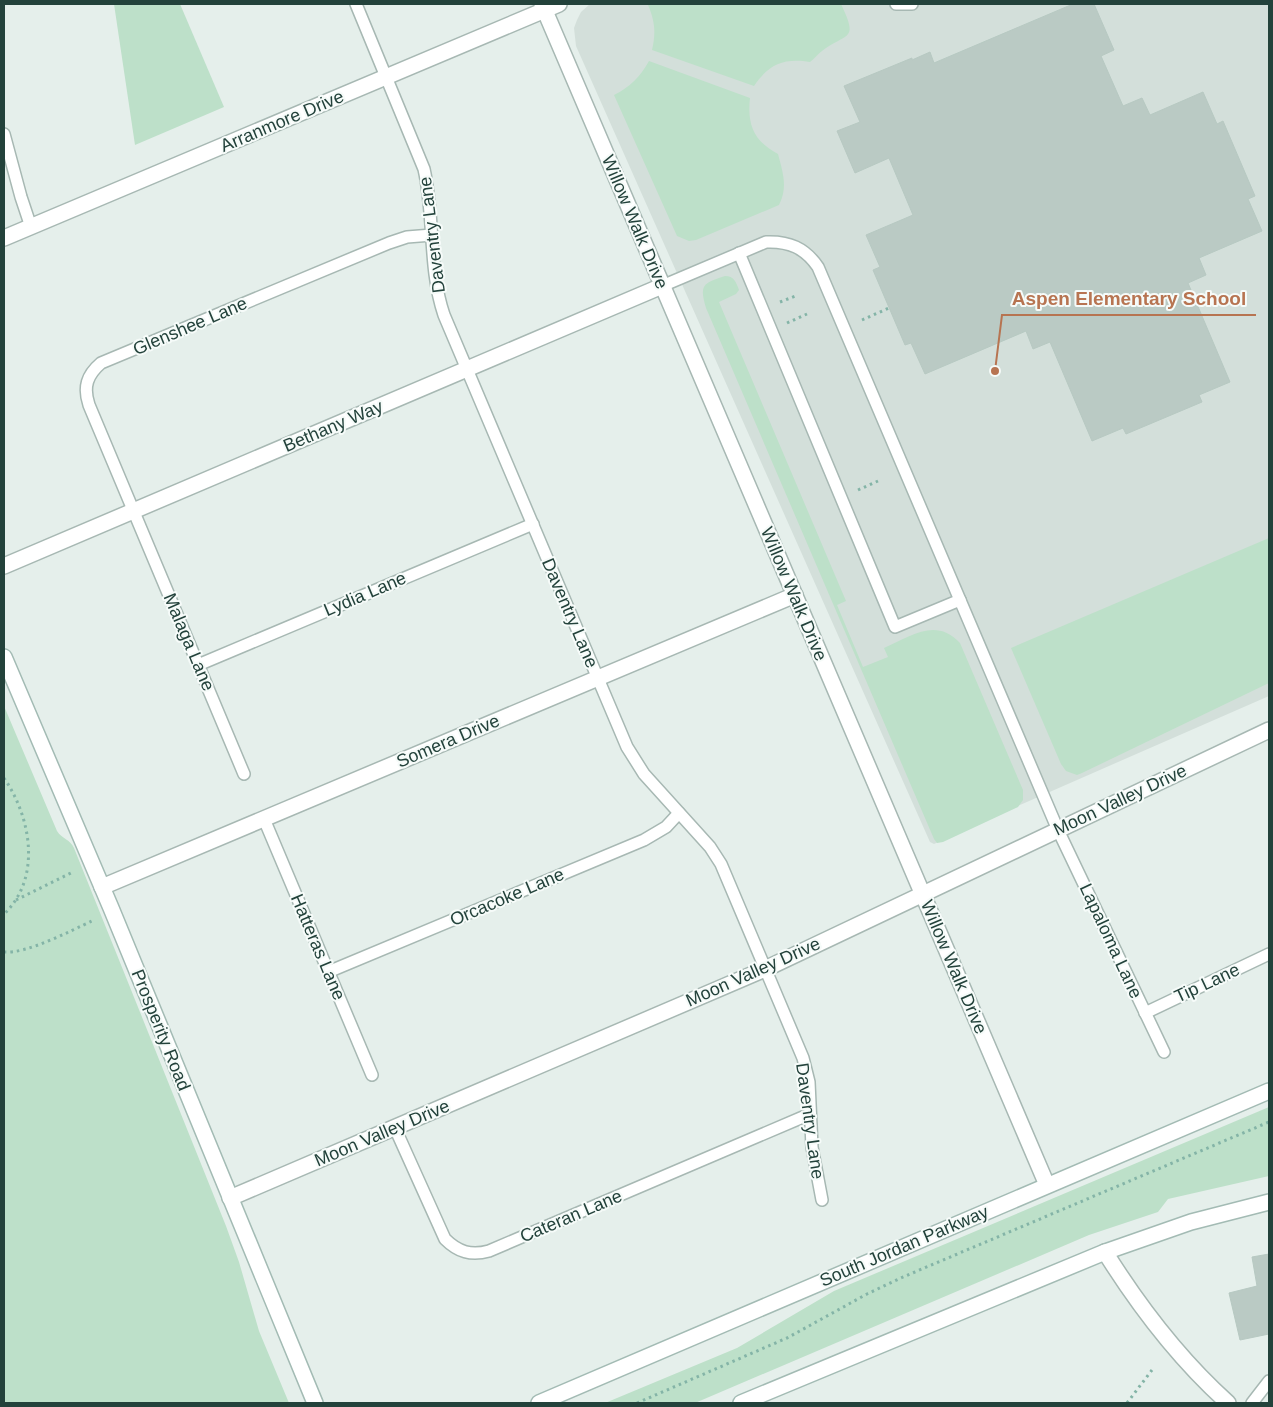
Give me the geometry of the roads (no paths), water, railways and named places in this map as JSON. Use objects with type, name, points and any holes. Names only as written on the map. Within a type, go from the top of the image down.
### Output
[{"type":"street","name":"Arranmore Drive","points":[[4,238],[387,77],[543,7],[559,4]]},
{"type":"street","name":"Willow Walk Drive","points":[[543,7],[1047,1185]]},
{"type":"street","name":"Bethany Way","points":[[4,566],[662,286]]},
{"type":"street","name":"Somera Drive","points":[[102,887],[795,595]]},
{"type":"street","name":"Prosperity Road","points":[[4,657],[102,887],[315,1403]]},
{"type":"street","name":"Moon Valley Drive","points":[[230,1198],[765,968],[1269,730]]},
{"type":"street","name":"South Jordan Parkway","points":[[539,1403],[1269,1091]]},
{"type":"street","points":[[741,1403],[1105,1252],[1191,1222],[1269,1202]]},
{"type":"street","points":[[1105,1252],[1158,1329],[1184,1360],[1228,1403]]},
{"type":"lane","name":"Daventry Lane","points":[[356,4],[424,169],[429,195],[438,297],[467,369],[598,678],[637,765],[716,855],[807,1070],[812,1148],[822,1200]]},
{"type":"lane","points":[[896,4],[912,4]]},
{"type":"lane","points":[[4,134],[18,188],[31,227]]},
{"type":"lane","name":"Glenshee Lane","points":[[134,511],[86,396],[88,378],[94,369],[101,363],[389,243],[407,237],[432,235]]},
{"type":"lane","name":"Lapaloma Lane","points":[[662,286],[766,242],[778,241],[802,249],[818,267],[1058,830],[1164,1052]]},
{"type":"lane","points":[[739,253],[895,627],[960,600]]},
{"type":"lane","name":"Malaga Lane","points":[[134,511],[244,774]]},
{"type":"lane","name":"Lydia Lane","points":[[198,665],[533,524]]},
{"type":"lane","name":"Orcacoke Lane","points":[[328,972],[644,840],[666,827],[679,814]]},
{"type":"lane","name":"Hatteras Lane","points":[[264,819],[372,1075]]},
{"type":"lane","name":"Tip Lane","points":[[1145,1013],[1269,954]]},
{"type":"lane","name":"Cateran Lane","points":[[395,1128],[445,1239],[458,1250],[479,1254],[810,1114]]},
{"type":"lane","points":[[1252,1403],[1269,1381]]},
{"type":"place","name":"Aspen Elementary School","points":[[995,371]]}]
